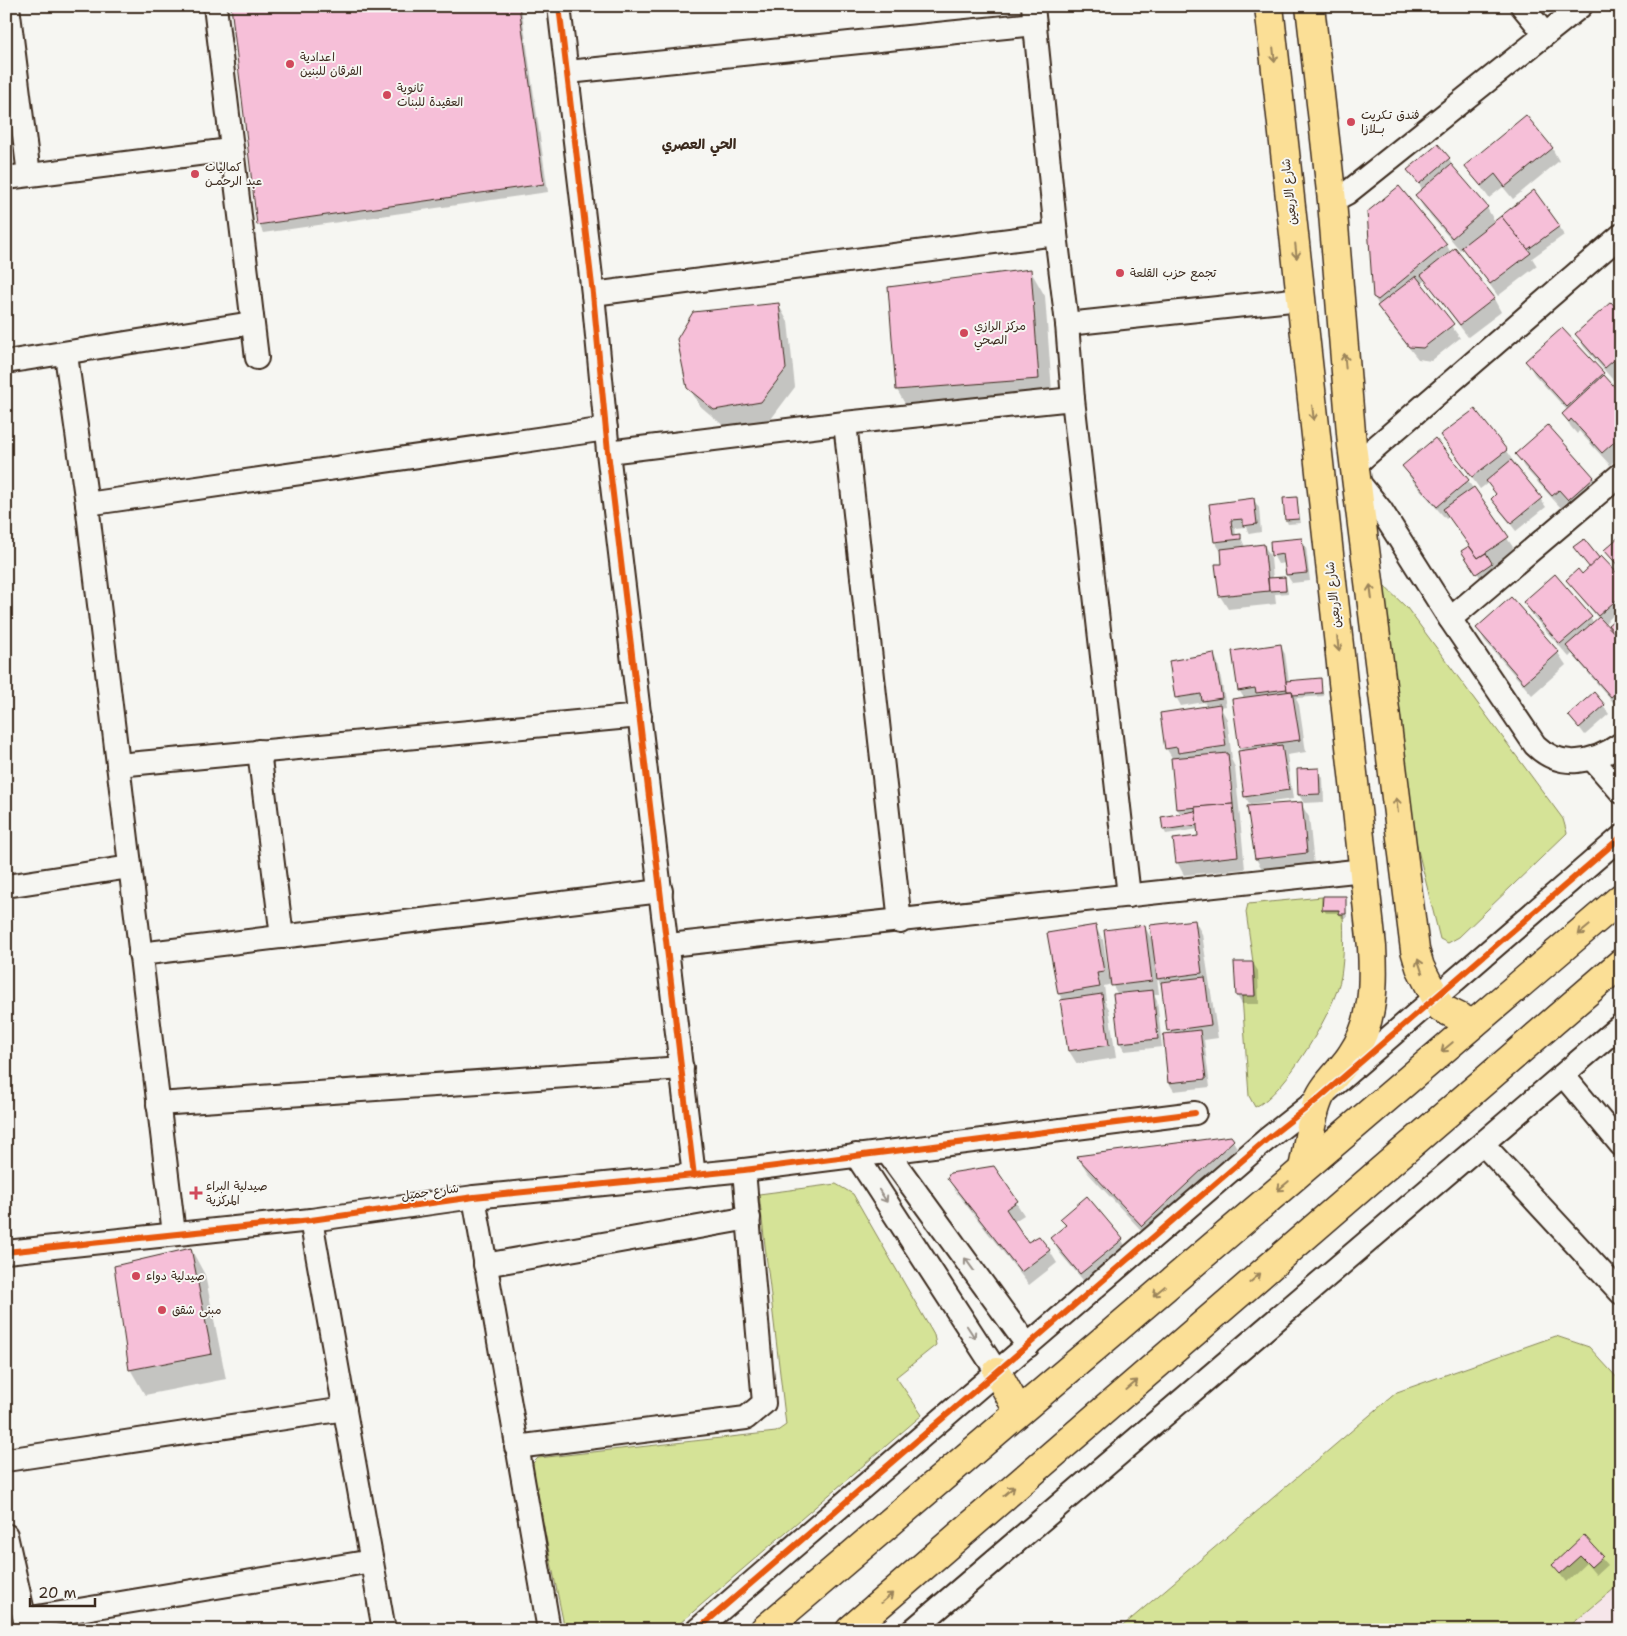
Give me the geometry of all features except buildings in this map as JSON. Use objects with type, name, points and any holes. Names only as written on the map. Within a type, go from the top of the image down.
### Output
[{"type":"main road","name":"شارع الاربعين","points":[[1269,6],[1364,870],[1373,972],[1370,1009],[1362,1036],[1353,1054],[1318,1099],[1304,1168]]},
{"type":"main road","points":[[1316,10],[1354,463],[1416,950],[1420,967],[1441,1008],[1473,1024]]},
{"type":"main road","points":[[1316,446],[1354,463]]},
{"type":"main road","points":[[764,1630],[1018,1411],[1621,898]]},
{"type":"main road","points":[[850,1630],[1621,963]]},
{"type":"main road","points":[[997,1372],[1018,1411]]},
{"type":"street","points":[[8,6],[29,175]]},
{"type":"street","points":[[215,6],[230,150],[256,358]]},
{"type":"street","points":[[560,6],[594,294],[608,452],[669,945],[694,1176]]},
{"type":"street","points":[[1522,6],[1545,34]]},
{"type":"street","points":[[1332,200],[1347,192],[1581,6]]},
{"type":"street","points":[[568,72],[1034,15],[1067,324],[1073,399],[1129,896]]},
{"type":"street","points":[[6,178],[230,150]]},
{"type":"street","points":[[594,294],[1056,234]]},
{"type":"street","points":[[1621,235],[1354,463],[1381,510],[1450,619],[1535,745],[1544,754],[1566,761],[1593,760],[1621,744]]},
{"type":"street","points":[[1067,324],[1301,299]]},
{"type":"street","points":[[6,362],[66,355],[252,323]]},
{"type":"street","points":[[66,355],[87,504],[174,1234]]},
{"type":"street","points":[[608,452],[845,423],[1073,399]]},
{"type":"street","points":[[845,423],[900,922]]},
{"type":"street","points":[[87,504],[606,429]]},
{"type":"street","points":[[1450,619],[1621,474]]},
{"type":"street","points":[[118,764],[640,716]]},
{"type":"street","points":[[260,751],[282,937]]},
{"type":"street","points":[[1593,760],[1621,792]]},
{"type":"street","points":[[697,1630],[1621,837]]},
{"type":"street","points":[[6,886],[130,867]]},
{"type":"street","points":[[669,945],[900,922],[1364,870]]},
{"type":"street","points":[[140,954],[661,891]]},
{"type":"street","points":[[913,1630],[1621,1025]]},
{"type":"street","points":[[158,1104],[682,1068]]},
{"type":"street","points":[[1563,1075],[1621,1145]]},
{"type":"street","name":"شارع جميل","points":[[6,1252],[311,1220],[474,1197],[694,1176],[1195,1113]]},
{"type":"street","points":[[1482,1144],[1621,1293]]},
{"type":"street","points":[[887,1152],[1028,1346]]},
{"type":"street","points":[[856,1155],[997,1372]]},
{"type":"street","points":[[516,1447],[746,1418],[764,1403],[744,1170]]},
{"type":"street","points":[[474,1197],[549,1630]]},
{"type":"street","points":[[485,1266],[749,1218]]},
{"type":"street","points":[[311,1220],[384,1630]]},
{"type":"street","points":[[6,1460],[345,1409]]},
{"type":"street","points":[[6,1535],[26,1624],[372,1561]]},
{"type":"shaded area","points":[[1621,1583],[1621,1630],[1565,1630]]},
{"type":"green space","points":[[1379,581],[1407,608],[1563,819],[1567,833],[1459,937],[1448,943],[1440,939],[1415,838]]},
{"type":"green space","points":[[1322,897],[1322,910],[1339,910],[1339,914],[1343,914],[1343,961],[1337,990],[1320,1028],[1294,1068],[1267,1099],[1255,1107],[1249,1096],[1242,996],[1255,995],[1253,962],[1246,912],[1248,904]]},
{"type":"green space","points":[[836,1184],[853,1194],[934,1335],[936,1345],[896,1377],[922,1415],[672,1630],[565,1630],[531,1465],[538,1458],[776,1432],[786,1425],[759,1194]]},
{"type":"green space","points":[[1556,1336],[1589,1347],[1621,1382],[1621,1583],[1565,1630],[1118,1630],[1397,1392]]},
{"type":"cycle path","points":[[559,6],[593,294],[608,452],[694,1176]]},
{"type":"cycle path","points":[[697,1630],[1621,837]]},
{"type":"cycle path","points":[[6,1252],[311,1220],[474,1197],[744,1170],[1195,1113]]},
{"type":"place","name":"اعدادية الفرقان للبنين","points":[[290,64]]},
{"type":"place","name":"ثانوية العقيدة للبنات","points":[[387,95]]},
{"type":"place","name":"فندق تـكريت بــلازا","points":[[1351,122]]},
{"type":"place","name":"كماليات عبد الرحمـن","points":[[195,174]]},
{"type":"place","name":"تجمع حزب القلعة","points":[[1120,273]]},
{"type":"place","name":"مركز الرازي الصحي","points":[[964,333]]},
{"type":"place","name":"صيدلية البراء المركزية","points":[[196,1193]]},
{"type":"place","name":"صيدلية دواء","points":[[136,1276]]},
{"type":"place","name":"مبنى شقق","points":[[162,1310]]},
{"type":"district","name":"الحي العصري","points":[[699,144]]}]
